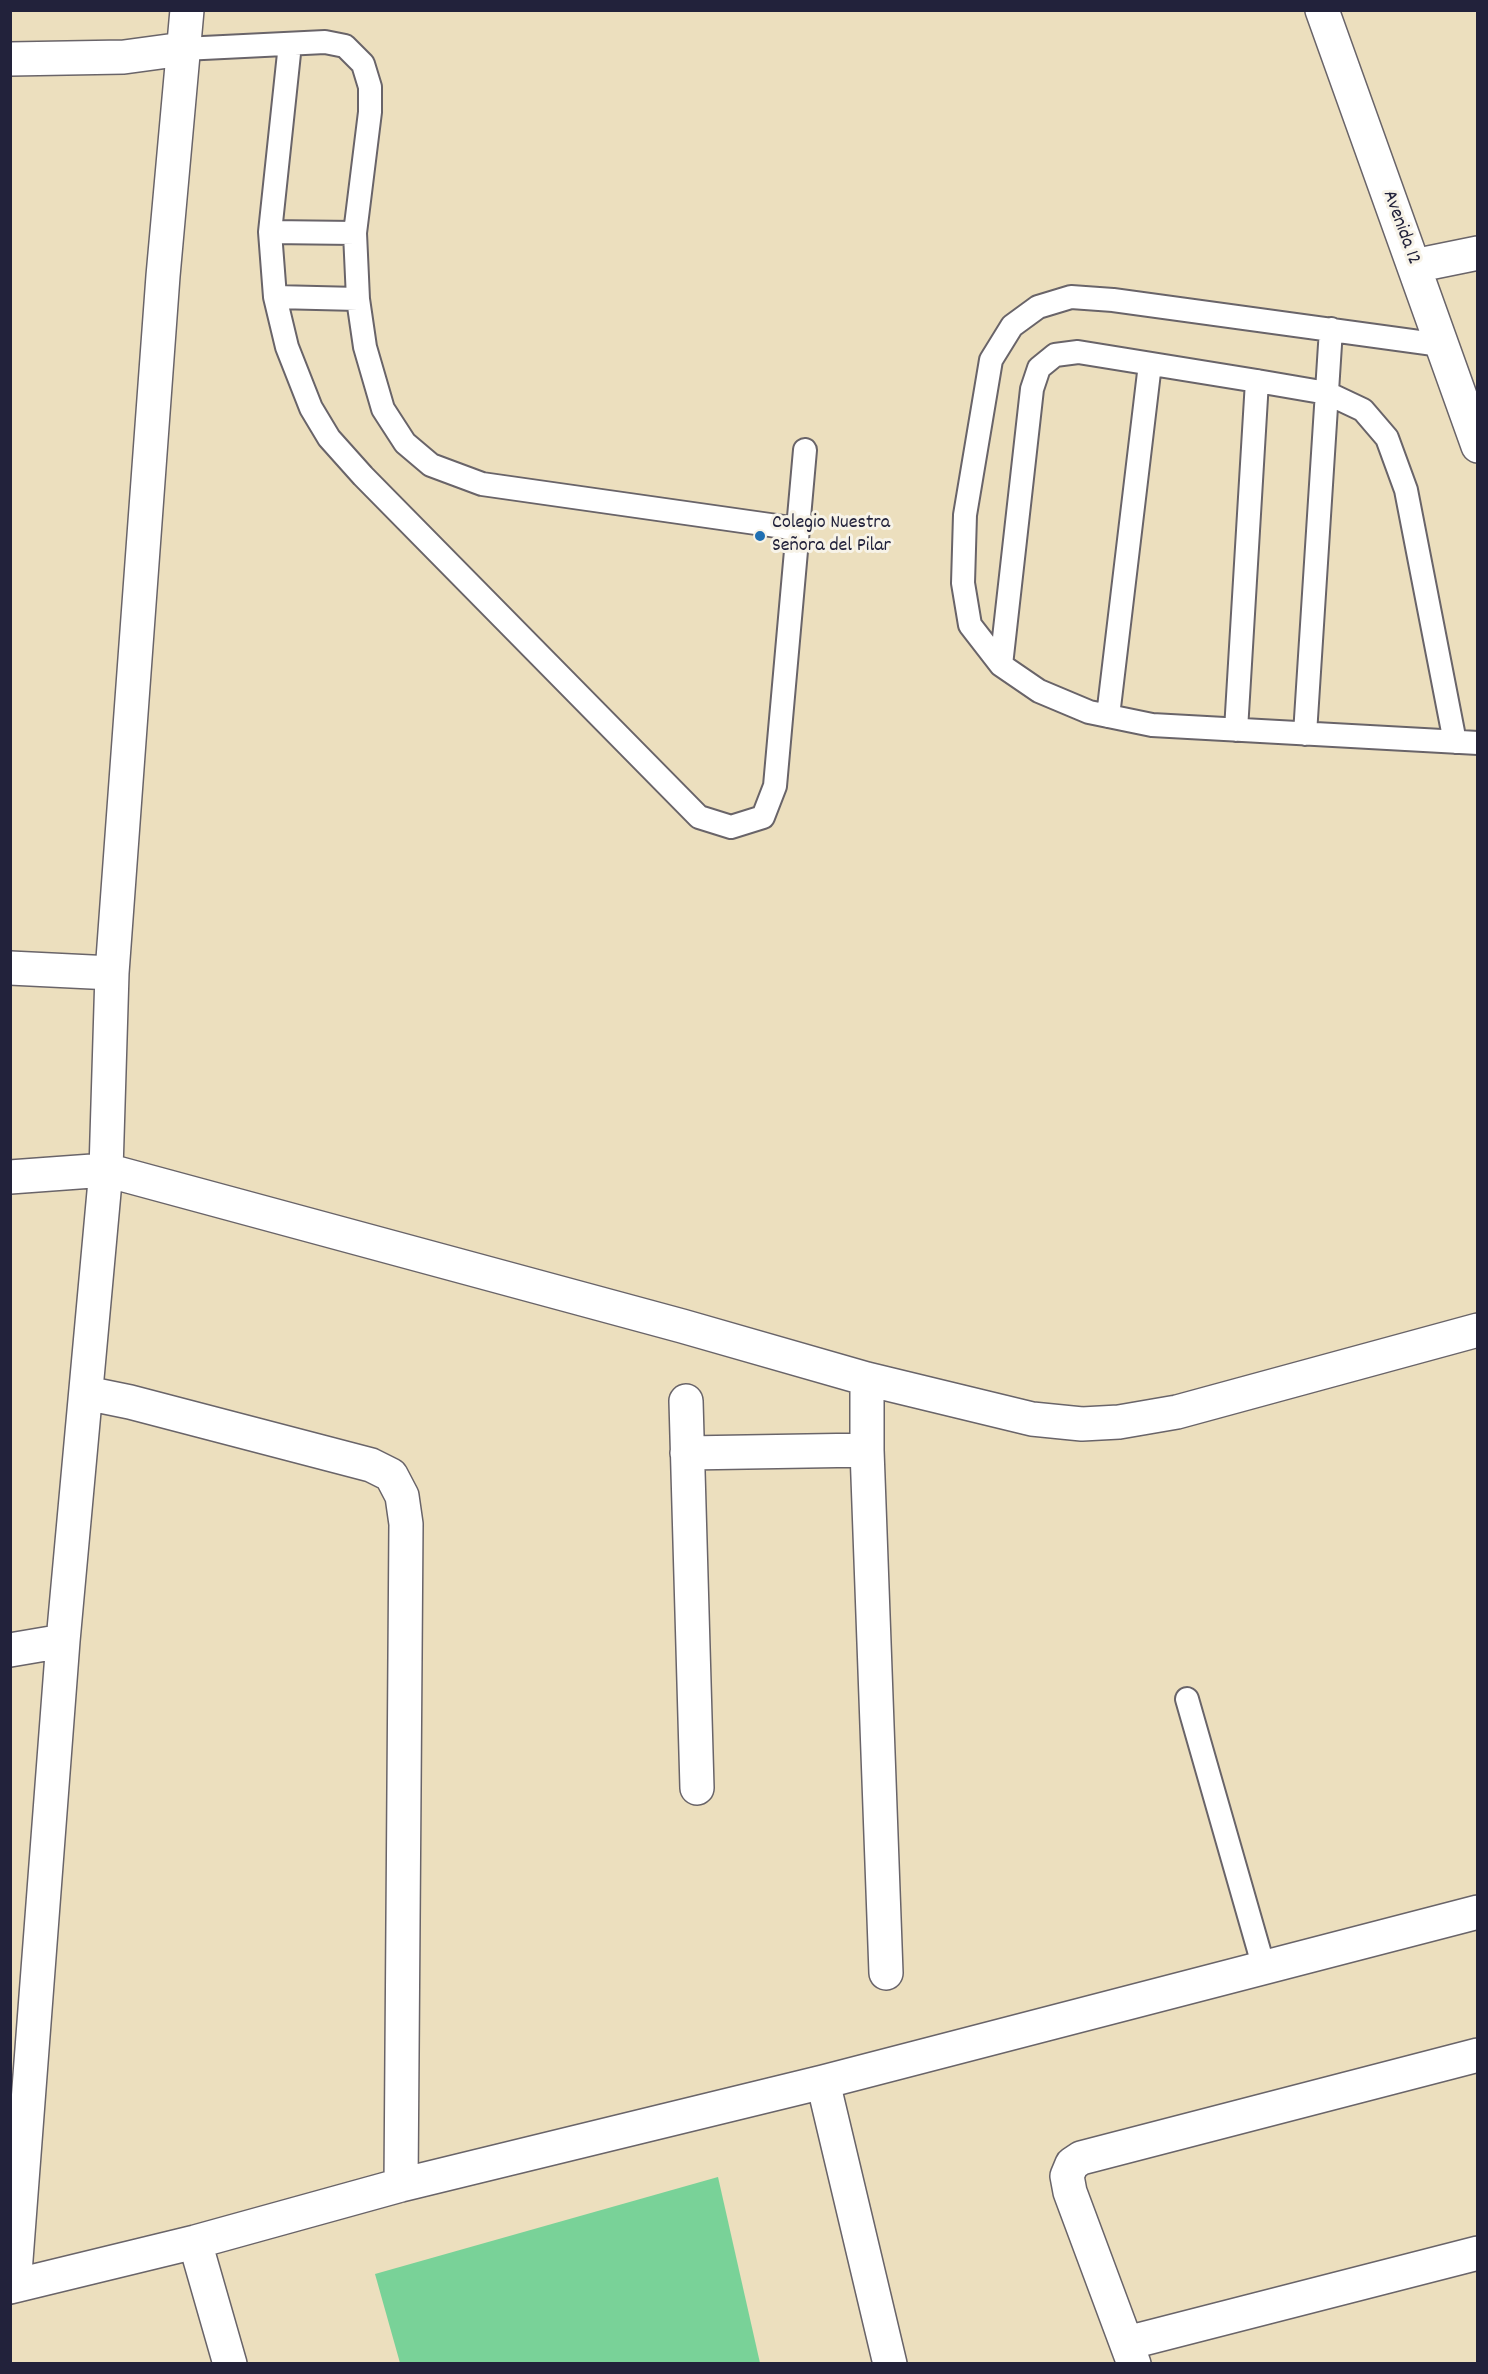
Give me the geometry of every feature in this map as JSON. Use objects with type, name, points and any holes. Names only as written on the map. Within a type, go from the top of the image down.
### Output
[{"type":"street","points":[[187,10],[163,276],[112,973],[106,1170],[63,1641],[12,2286],[195,2242],[401,2185],[823,2082],[1478,1911]]},
{"type":"street","name":"Avenida 12","points":[[1322,10],[1478,446]]},
{"type":"street","points":[[10,59],[124,57],[183,49]]},
{"type":"street","points":[[1414,266],[1478,253]]},
{"type":"street","points":[[10,968],[112,973]]},
{"type":"street","points":[[10,1178],[106,1170],[682,1326],[867,1379],[1032,1419],[1082,1424],[1119,1422],[1177,1412],[1478,1330]]},
{"type":"street","points":[[867,1379],[867,1450],[886,1973]]},
{"type":"street","points":[[86,1393],[130,1402],[371,1465],[391,1475],[402,1496],[406,1524],[401,2185]]},
{"type":"street","points":[[686,1401],[697,1788]]},
{"type":"street","points":[[687,1453],[867,1450]]},
{"type":"street","points":[[10,1650],[63,1641]]},
{"type":"street","points":[[1478,2055],[1081,2158],[1072,2164],[1067,2176],[1070,2192],[1130,2353],[1478,2253]]},
{"type":"street","points":[[823,2082],[890,2364]]},
{"type":"street","points":[[195,2242],[230,2364]]},
{"type":"lane","points":[[183,49],[325,42],[345,46],[363,64],[370,87],[370,112],[355,233],[358,299],[365,346],[383,409],[405,443],[431,465],[482,484],[798,529]]},
{"type":"lane","points":[[290,44],[270,232],[275,297],[286,347],[311,408],[329,438],[363,476],[699,817],[731,827],[763,817],[775,786],[805,450]]},
{"type":"lane","points":[[270,232],[355,233]]},
{"type":"lane","points":[[275,297],[358,299]]},
{"type":"lane","points":[[1441,345],[1113,300],[1071,297],[1038,307],[1012,326],[992,360],[965,515],[963,583],[970,626],[1001,665],[1039,691],[1089,711],[1152,725],[1478,743]]},
{"type":"lane","points":[[1305,734],[1330,330]]},
{"type":"lane","points":[[1001,665],[1032,389],[1039,368],[1055,355],[1078,352],[1257,381],[1327,393],[1363,410],[1387,438],[1406,489],[1455,742]]},
{"type":"lane","points":[[1108,716],[1150,364]]},
{"type":"lane","points":[[1236,730],[1257,381]]},
{"type":"lane","points":[[1187,1700],[1264,1968]]},
{"type":"green space","points":[[718,2177],[760,2363],[400,2363],[375,2274]]},
{"type":"place","name":"Colegio Nuestra Señora del Pilar","points":[[760,536]]}]
